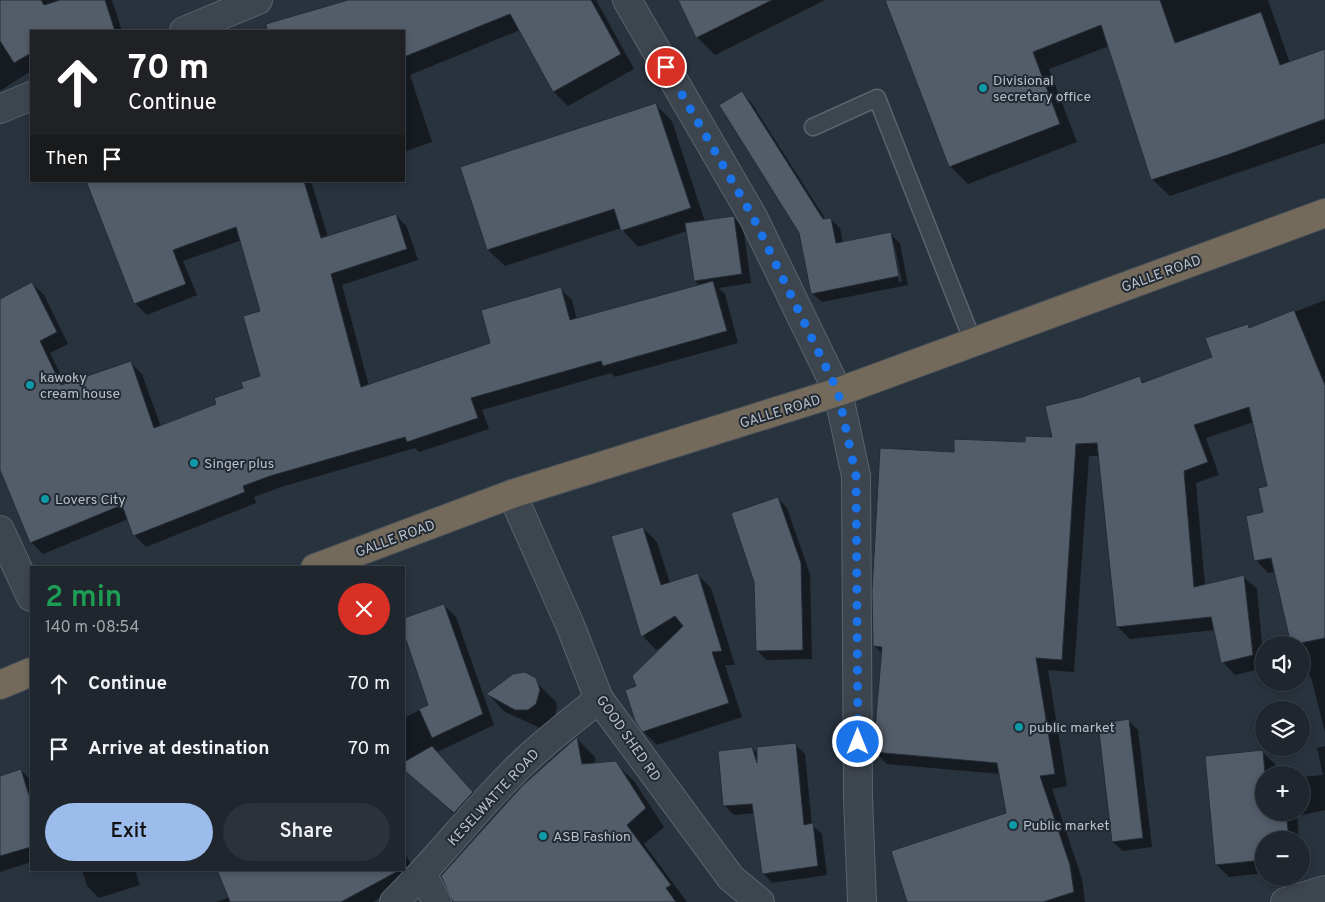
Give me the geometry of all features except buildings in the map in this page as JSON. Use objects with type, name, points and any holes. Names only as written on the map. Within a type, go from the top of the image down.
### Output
[{"type":"highway","name":"GALLE ROAD","points":[[321,566],[512,494],[838,392],[1325,213]]},
{"type":"highway","points":[[0,685],[30,672]]},
{"type":"street","points":[[186,30],[258,0]]},
{"type":"street","points":[[627,0],[753,217],[838,392],[856,476],[858,798],[862,902]]},
{"type":"street","points":[[0,109],[30,96]]},
{"type":"street","name":"GOOD SHED RD","points":[[512,494],[570,625],[599,699],[732,878],[760,902]]},
{"type":"street","points":[[0,530],[30,595]]},
{"type":"street","name":"KESELWATTE ROAD","points":[[394,902],[422,874],[499,786],[549,738],[599,699]]},
{"type":"street","points":[[422,874],[438,902]]},
{"type":"street","points":[[1285,902],[1325,890]]},
{"type":"lane","points":[[813,127],[877,98],[974,342]]},
{"type":"place","name":"Divisional secretary office","points":[[983,88]]},
{"type":"place","name":"kawoky cream house","points":[[30,385]]},
{"type":"place","name":"Singer plus","points":[[194,463]]},
{"type":"place","name":"Lovers City","points":[[45,499]]},
{"type":"place","name":"public market","points":[[1019,727]]},
{"type":"place","name":"Public market","points":[[1013,825]]},
{"type":"place","name":"ASB Fashion","points":[[543,836]]},
{"type":"route","points":[[666,67],[753,217],[838,392],[856,476],[858,742]]}]
